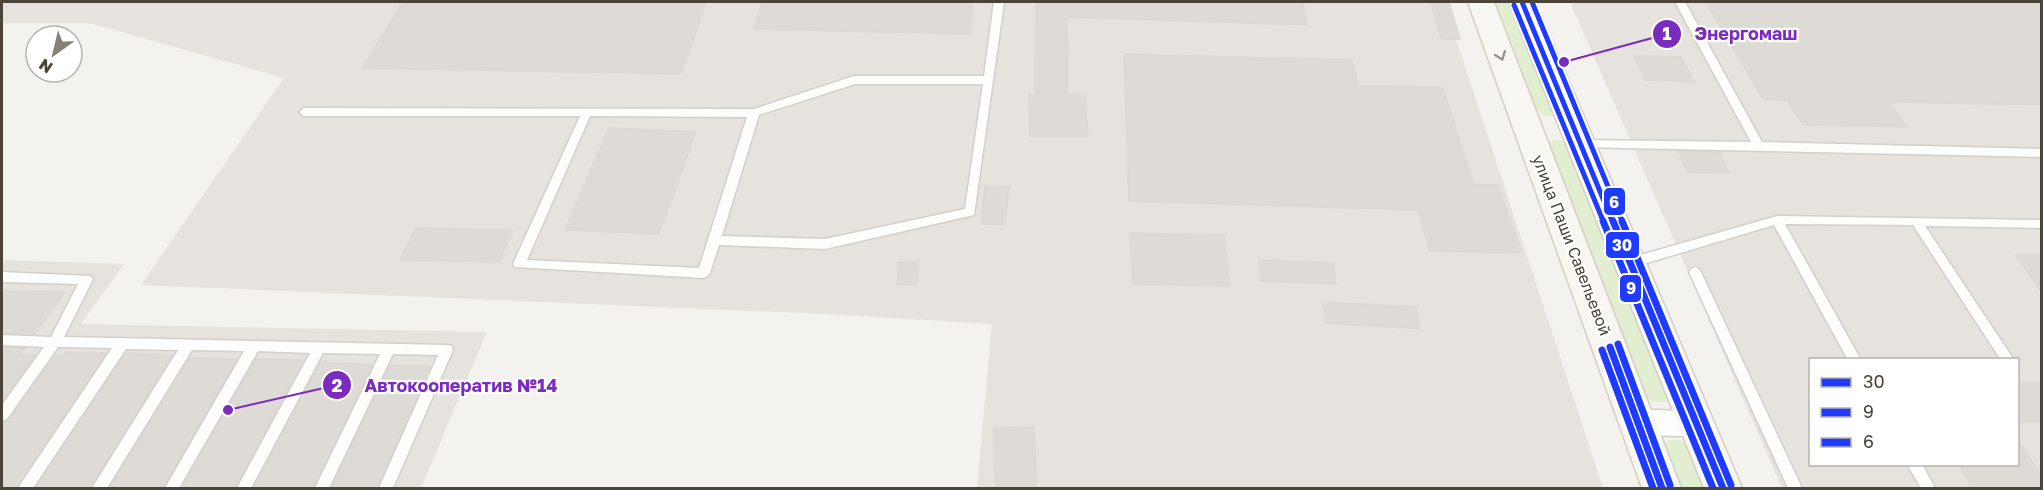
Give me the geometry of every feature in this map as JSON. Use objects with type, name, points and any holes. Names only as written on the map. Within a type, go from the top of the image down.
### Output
[{"type":"street","name":"улица Паши Савельевой","points":[[1481,2],[1662,489]]},
{"type":"street","points":[[1522,2],[1723,489]]},
{"type":"street","points":[[1638,420],[1696,424]]},
{"type":"lane","points":[[714,240],[825,244],[970,212],[999,2]]},
{"type":"lane","points":[[1680,2],[1759,146]]},
{"type":"lane","points":[[304,112],[754,113],[854,80],[989,81]]},
{"type":"lane","points":[[586,114],[519,264],[704,273],[754,113]]},
{"type":"lane","points":[[1581,144],[2042,153]]},
{"type":"lane","points":[[1777,220],[1855,358]]},
{"type":"lane","points":[[1630,263],[1777,220],[2042,224]]},
{"type":"lane","points":[[1916,221],[2007,358]]},
{"type":"lane","points":[[1695,272],[1795,489]]},
{"type":"lane","points":[[2,277],[87,279],[55,342],[2,415]]},
{"type":"lane","points":[[2,340],[447,350],[386,489]]},
{"type":"lane","points":[[25,489],[123,343]]},
{"type":"lane","points":[[99,489],[188,345]]},
{"type":"lane","points":[[172,489],[254,346]]},
{"type":"lane","points":[[244,489],[319,348]]},
{"type":"lane","points":[[322,489],[389,349]]},
{"type":"lane","points":[[1915,466],[1928,489]]},
{"type":"shaded area","points":[[2,2],[1444,2],[1603,488],[977,488],[992,324],[826,314],[141,285],[284,78],[90,23],[2,23]]},
{"type":"shaded area","points":[[1570,2],[2041,2],[2041,488],[1782,488]]},
{"type":"shaded area","points":[[2,260],[124,264],[81,324],[487,332],[421,488],[2,488]]},
{"type":"shaded area","points":[[1721,315],[1743,315],[1809,453],[1809,466],[1816,466],[1827,488],[1803,488]]},
{"type":"green space","points":[[1496,2],[1511,2],[1555,113],[1553,116],[1543,116],[1536,108]]},
{"type":"green space","points":[[1553,140],[1561,140],[1568,146],[1667,397],[1666,402],[1652,402],[1643,391],[1548,145]]},
{"type":"green space","points":[[1669,440],[1680,440],[1685,444],[1703,488],[1681,488],[1666,445]]},
{"type":"building","points":[[403,2],[706,2],[681,74],[362,68]]},
{"type":"building","points":[[762,2],[973,2],[970,34],[754,29]]},
{"type":"building","points":[[1036,2],[1303,2],[1307,25],[1067,17],[1068,94],[1085,94],[1088,136],[1030,136],[1029,95],[1035,95]]},
{"type":"building","points":[[1431,2],[1449,2],[1460,39],[1441,39]]},
{"type":"building","points":[[1706,2],[2042,2],[2042,105],[1889,102],[1907,127],[1803,125],[1787,100],[1763,99]]},
{"type":"building","points":[[1124,54],[1352,60],[1358,86],[1442,87],[1474,185],[1498,185],[1522,253],[1430,251],[1418,210],[1129,201]]},
{"type":"building","points":[[1634,56],[1681,57],[1694,82],[1646,80]]},
{"type":"building","points":[[609,128],[696,132],[659,234],[565,230]]},
{"type":"building","points":[[1678,151],[1719,152],[1729,173],[1688,172]]},
{"type":"building","points":[[985,186],[1009,187],[1005,225],[981,224]]},
{"type":"building","points":[[416,228],[513,230],[499,262],[400,260]]},
{"type":"building","points":[[1130,233],[1224,235],[1230,286],[1133,284]]},
{"type":"building","points":[[2015,255],[2042,255],[2042,292]]},
{"type":"building","points":[[1259,260],[1333,263],[1336,284],[1261,281]]},
{"type":"building","points":[[898,262],[918,262],[917,284],[897,285]]},
{"type":"building","points":[[2,291],[65,292],[35,334],[2,333]]},
{"type":"building","points":[[1323,302],[1416,307],[1420,329],[1326,323]]},
{"type":"building","points":[[2,347],[25,348],[20,354],[36,355],[2,402]]},
{"type":"building","points":[[66,352],[106,353],[16,489],[2,489],[2,423],[9,420],[55,355],[63,356]]},
{"type":"building","points":[[125,354],[172,355],[90,489],[35,489]]},
{"type":"building","points":[[190,358],[237,359],[163,489],[109,489]]},
{"type":"building","points":[[256,359],[303,360],[235,489],[181,489]]},
{"type":"building","points":[[321,362],[372,365],[313,489],[253,489]]},
{"type":"building","points":[[390,365],[430,366],[377,489],[331,489]]},
{"type":"building","points":[[2019,383],[2042,383],[2042,422],[2019,422]]},
{"type":"building","points":[[1034,427],[1037,489],[995,489],[994,428]]},
{"type":"building","points":[[2019,442],[2042,477],[2042,489],[1973,489],[1960,466],[2019,466]]},
{"type":"transit line","name":"30","points":[[1522,2],[1723,488]]},
{"type":"transit line","name":"6","points":[[1532,2],[1731,485]]},
{"type":"transit line","name":"9","points":[[1514,5],[1713,488]]},
{"type":"transit line","name":"6","points":[[1618,344],[1670,485]]},
{"type":"transit line","name":"30","points":[[1610,347],[1662,488]]},
{"type":"transit line","name":"9","points":[[1602,350],[1653,488]]},
{"type":"place","name":"Энергомаш","points":[[1564,62]]},
{"type":"place","name":"Автокооператив №14","points":[[228,410]]}]
